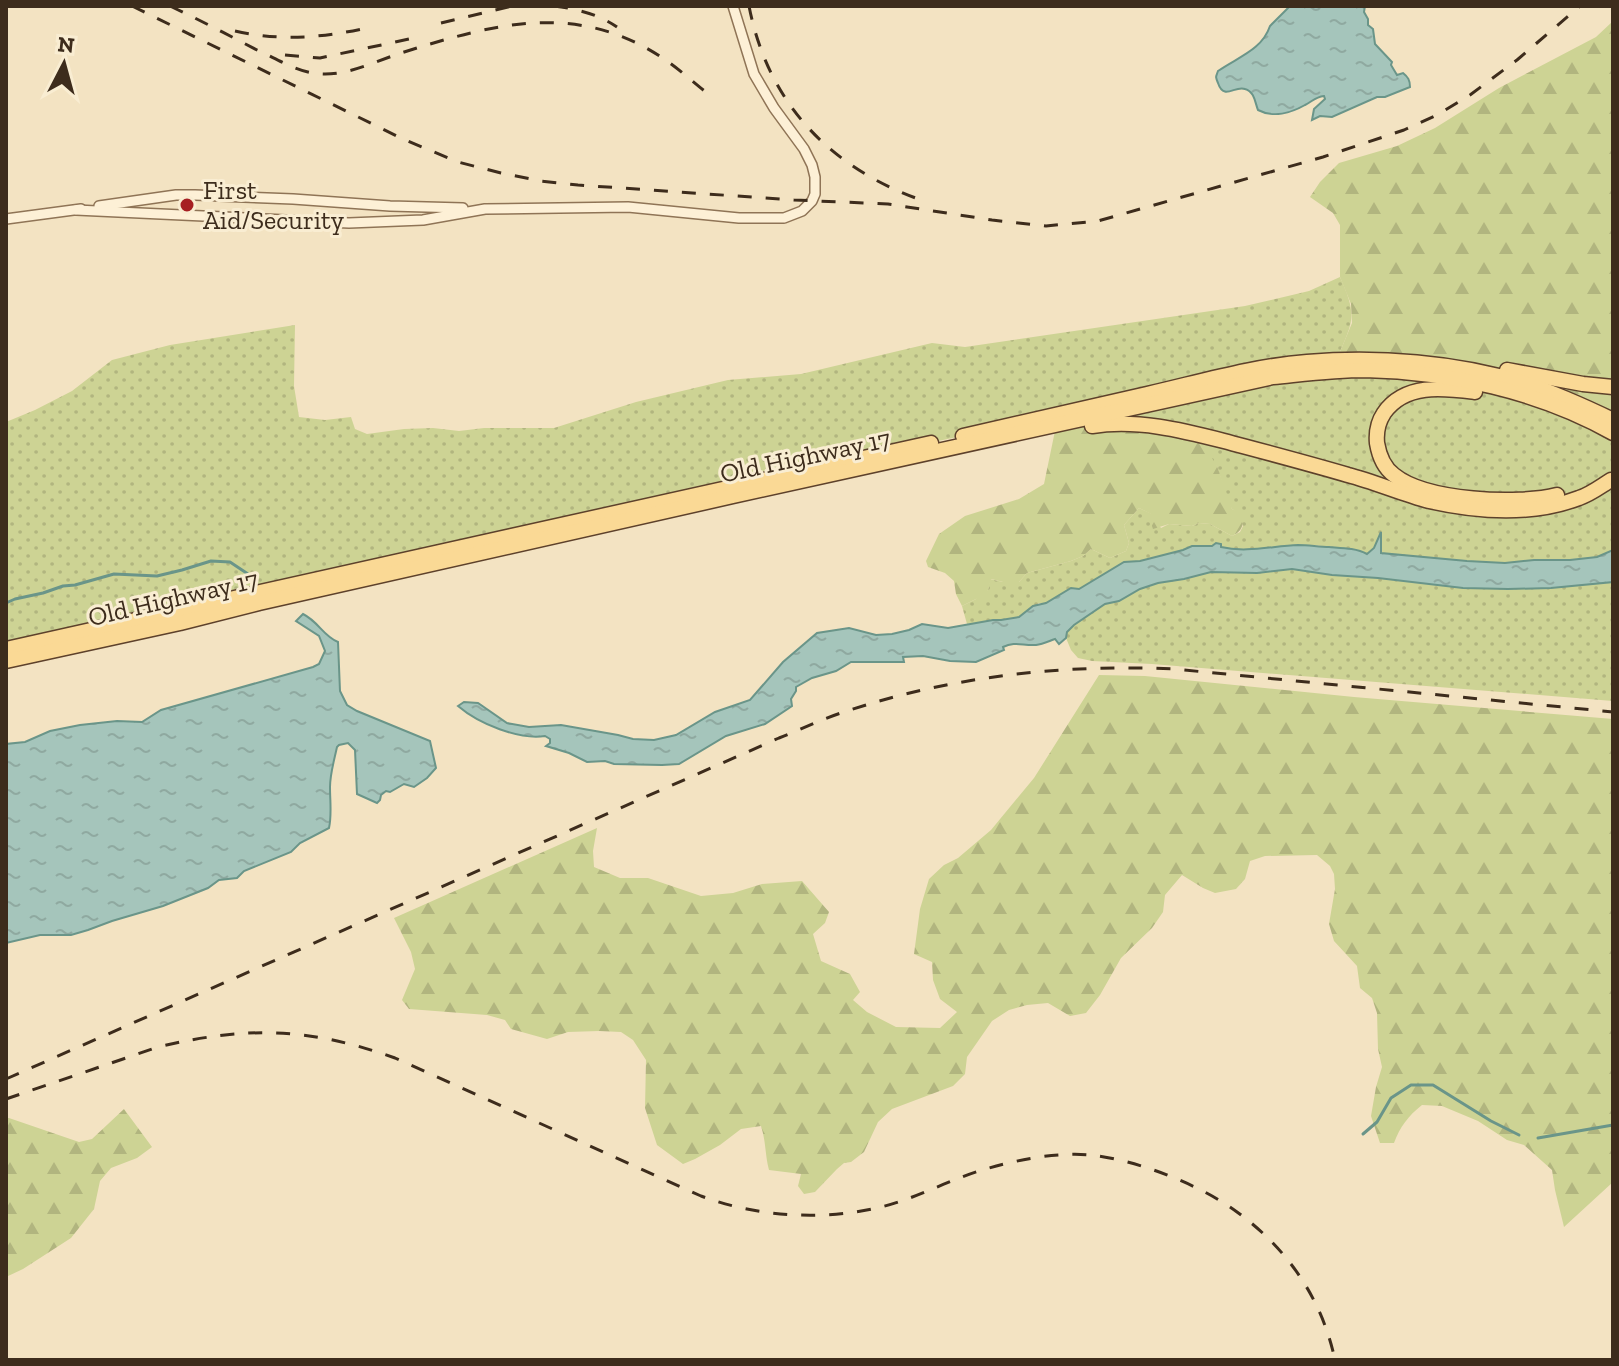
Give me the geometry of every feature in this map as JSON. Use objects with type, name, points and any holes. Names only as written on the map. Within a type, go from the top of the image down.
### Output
[{"type":"main road","name":"Old Highway 17","points":[[6,649],[706,491],[1038,420],[1243,371],[1304,362],[1413,363],[1467,370],[1521,382],[1613,420]]},
{"type":"main road","points":[[1467,370],[1486,367],[1613,387]]},
{"type":"main road","name":"Old Highway 17","points":[[6,661],[1261,379],[1343,371],[1426,375],[1515,393],[1549,404],[1613,433]]},
{"type":"main road","points":[[1060,425],[1088,427],[1127,423],[1174,429],[1469,509],[1547,507],[1582,498],[1611,480],[1545,498],[1476,499],[1415,486],[1394,475],[1381,459],[1377,440],[1381,418],[1391,404],[1406,394],[1437,389],[1490,395],[1515,393]]},
{"type":"street","points":[[6,219],[176,195],[486,209],[628,207],[739,218],[784,218],[802,211],[812,201],[815,177],[804,149],[754,74],[733,6]]},
{"type":"street","points":[[76,210],[369,223],[423,220],[486,209]]},
{"type":"green space","points":[[1613,21],[1613,420],[1337,359],[1352,323],[1351,304],[1340,277],[1340,225],[1333,213],[1310,197],[1320,182],[1339,163],[1397,146],[1435,128],[1499,88],[1596,37]]},
{"type":"green space","points":[[1340,277],[1349,301],[1351,319],[1337,359],[836,462],[6,649],[6,422],[72,391],[112,360],[170,345],[295,325],[294,386],[299,417],[325,420],[351,417],[355,429],[367,434],[433,428],[459,431],[554,428],[636,402],[728,380],[801,374],[932,343],[965,347],[1245,306],[1309,291]]},
{"type":"green space","points":[[1343,372],[1493,388],[1613,433],[1613,550],[1597,557],[1505,563],[1380,553],[1380,535],[1367,554],[1312,545],[1244,550],[1192,546],[1140,561],[1124,562],[1079,589],[1071,588],[1046,603],[1039,603],[1019,617],[967,624],[962,606],[988,590],[990,579],[1019,582],[1027,573],[1071,561],[1091,549],[1110,558],[1126,551],[1129,543],[1124,525],[1139,508],[1152,514],[1161,528],[1169,524],[1210,524],[1232,536],[1240,532],[1243,526],[1228,502],[1217,466],[1088,426],[1064,425],[1236,385]]},
{"type":"green space","points":[[1056,426],[1192,432],[1217,466],[1232,509],[1242,513],[1241,529],[1232,536],[1210,524],[1199,523],[1192,526],[1169,524],[1153,529],[1151,514],[1139,508],[1124,525],[1129,543],[1126,551],[1110,558],[1091,549],[1071,561],[1027,573],[1019,582],[991,579],[984,598],[962,606],[954,581],[945,573],[928,567],[926,561],[939,534],[965,516],[1019,499],[1044,484]]},
{"type":"green space","points":[[1292,569],[1463,588],[1535,589],[1613,582],[1613,701],[1092,661],[1078,658],[1066,638],[1074,625],[1105,604],[1158,583],[1211,572],[1257,573]]},
{"type":"green space","points":[[1099,675],[1145,676],[1613,719],[1613,1182],[1564,1227],[1552,1170],[1524,1145],[1507,1140],[1478,1121],[1442,1106],[1422,1105],[1405,1122],[1394,1143],[1380,1143],[1371,1116],[1382,1067],[1377,1013],[1372,998],[1360,988],[1357,966],[1334,941],[1329,924],[1335,889],[1334,874],[1317,855],[1265,856],[1250,861],[1245,879],[1236,889],[1215,893],[1182,875],[1165,895],[1163,912],[1152,928],[1121,958],[1086,1013],[1070,1016],[1048,1003],[1009,1010],[992,1021],[967,1057],[965,1074],[953,1086],[892,1109],[878,1122],[864,1152],[851,1162],[844,1163],[815,1192],[804,1194],[798,1186],[801,1174],[769,1170],[761,1126],[741,1129],[720,1145],[683,1164],[657,1145],[645,1108],[646,1060],[633,1040],[621,1032],[568,1032],[547,1039],[511,1029],[505,1020],[487,1015],[409,1009],[402,1000],[415,969],[411,952],[394,918],[597,828],[594,867],[620,878],[648,878],[701,896],[733,893],[762,884],[802,881],[829,912],[825,923],[813,934],[821,961],[850,974],[860,992],[853,1000],[867,1012],[896,1027],[940,1028],[957,1012],[940,999],[933,980],[932,962],[914,954],[920,909],[929,879],[991,830],[1034,778]]},
{"type":"green space","points":[[124,1109],[152,1147],[137,1158],[111,1168],[100,1181],[94,1209],[71,1238],[6,1277],[6,1118],[79,1142],[92,1139]]},
{"type":"water","points":[[1290,6],[1365,6],[1364,12],[1368,25],[1373,29],[1375,44],[1392,62],[1397,75],[1403,73],[1407,77],[1410,87],[1377,97],[1332,117],[1320,116],[1312,120],[1314,109],[1325,99],[1324,96],[1294,110],[1276,114],[1258,110],[1248,90],[1223,91],[1216,79],[1218,71],[1255,47]]},
{"type":"water","points":[[1381,532],[1381,553],[1467,561],[1570,560],[1597,557],[1613,550],[1613,582],[1551,588],[1463,588],[1292,569],[1257,573],[1211,572],[1158,583],[1105,604],[1074,625],[1059,644],[1055,639],[1036,645],[1011,644],[976,662],[923,656],[903,657],[904,662],[851,662],[796,687],[791,699],[792,706],[765,724],[726,736],[679,764],[587,762],[546,746],[550,739],[545,736],[523,736],[500,729],[458,706],[464,702],[478,703],[507,723],[529,727],[561,725],[654,740],[676,735],[715,712],[750,700],[783,662],[817,633],[849,628],[876,635],[892,634],[922,624],[948,628],[1019,617],[1033,606],[1046,603],[1071,588],[1079,589],[1124,562],[1140,561],[1192,546],[1212,546],[1216,543],[1221,547],[1240,549],[1302,545],[1349,549],[1367,554],[1374,548]]},
{"type":"water","points":[[303,614],[338,642],[340,691],[347,705],[430,741],[436,768],[427,778],[414,787],[404,784],[386,791],[377,803],[357,794],[355,750],[348,743],[339,745],[331,777],[329,828],[300,843],[291,852],[244,871],[237,878],[219,880],[208,888],[163,906],[88,930],[71,935],[40,935],[6,943],[6,744],[25,742],[50,731],[80,725],[142,722],[161,710],[313,667],[319,664],[325,651],[319,636],[296,621]]},
{"type":"waterway","points":[[6,603],[114,574],[157,576],[211,561],[230,562],[248,574]]},
{"type":"waterway","points":[[1363,1134],[1377,1122],[1391,1098],[1411,1085],[1433,1085],[1519,1135]]},
{"type":"waterway","points":[[1538,1138],[1613,1125]]},
{"type":"railway","points":[[132,6],[403,139],[458,162],[501,173],[578,185],[888,204],[1046,226],[1098,221],[1323,157],[1404,130],[1470,95],[1580,6]]},
{"type":"railway","points":[[170,6],[292,67],[325,74],[358,68],[469,33],[502,27],[534,23],[599,29],[631,41],[664,59],[707,93]]},
{"type":"railway","points":[[441,23],[512,6]]},
{"type":"railway","points":[[554,6],[587,13],[617,27]]},
{"type":"railway","points":[[749,6],[771,73],[788,102],[809,128],[860,171],[924,201]]},
{"type":"railway","points":[[235,31],[299,37],[362,29]]},
{"type":"railway","points":[[285,55],[320,58],[414,38]]},
{"type":"railway","points":[[6,1079],[779,738],[838,714],[927,689],[1050,671],[1174,669],[1613,712]]},
{"type":"railway","points":[[6,1099],[158,1047],[220,1036],[277,1033],[334,1040],[395,1058],[701,1196],[745,1209],[790,1215],[859,1211],[895,1203],[975,1172],[1014,1162],[1066,1154],[1109,1158],[1187,1183],[1222,1202],[1255,1226],[1287,1259],[1312,1296],[1335,1360]]},
{"type":"place","name":"First Aid/Security","points":[[187,205]]}]
